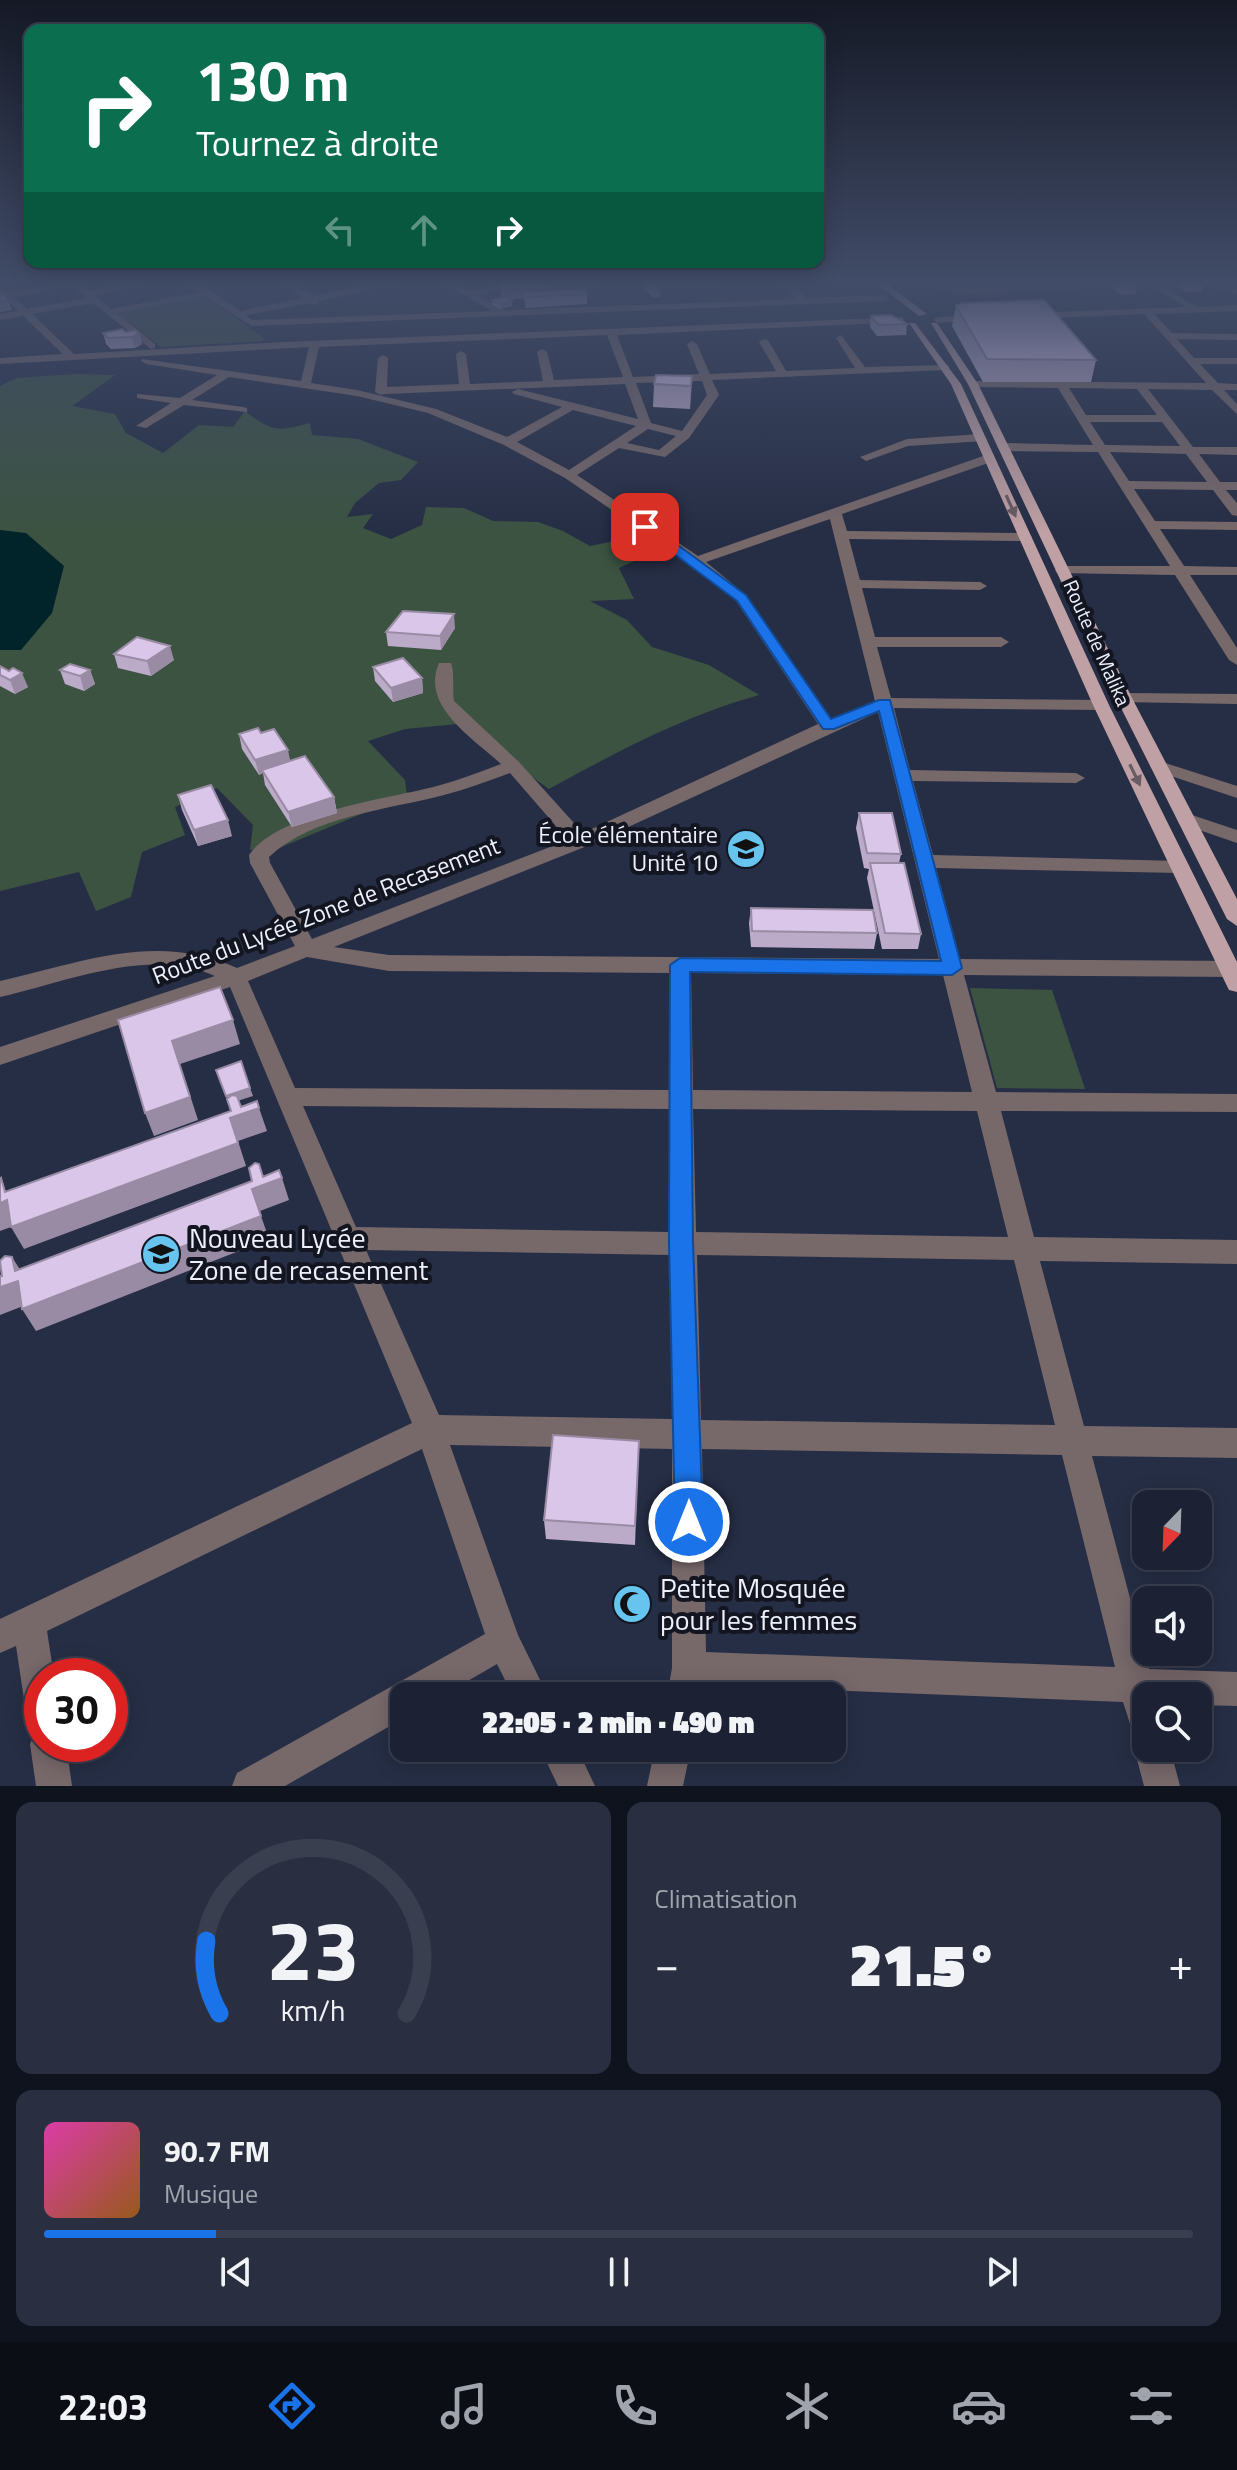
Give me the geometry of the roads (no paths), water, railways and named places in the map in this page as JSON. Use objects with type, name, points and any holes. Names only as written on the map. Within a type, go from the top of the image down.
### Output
[{"type":"main road","name":"Route de Malika","points":[[962,365],[1124,698],[1237,919]]},
{"type":"main road","name":"Route de Malika","points":[[945,367],[990,458],[1101,705],[1235,974]]},
{"type":"street","points":[[178,365],[357,393],[432,411],[508,442],[569,475],[696,561],[741,598],[828,726]]},
{"type":"street","points":[[305,385],[310,365]]},
{"type":"street","points":[[381,392],[383,365]]},
{"type":"street","points":[[462,365],[465,388]]},
{"type":"street","points":[[545,365],[549,384]]},
{"type":"street","points":[[624,365],[646,425]]},
{"type":"street","points":[[616,444],[664,453],[685,435],[713,395],[702,365]]},
{"type":"street","points":[[778,365],[783,374]]},
{"type":"street","points":[[859,365],[862,370]]},
{"type":"street","points":[[1196,365],[1237,411]]},
{"type":"street","points":[[357,393],[945,367]]},
{"type":"street","points":[[142,426],[228,373]]},
{"type":"street","points":[[973,384],[1237,387]]},
{"type":"street","points":[[1061,385],[1237,660]]},
{"type":"street","points":[[497,386],[685,435]]},
{"type":"street","points":[[1140,386],[1237,512]]},
{"type":"street","points":[[141,396],[243,410]]},
{"type":"street","points":[[508,442],[571,406]]},
{"type":"street","points":[[1082,418],[1165,419]]},
{"type":"street","points":[[569,475],[646,425]]},
{"type":"street","points":[[866,457],[907,443],[980,438]]},
{"type":"street","points":[[1003,447],[1237,451]]},
{"type":"street","points":[[696,561],[838,523],[990,458]]},
{"type":"street","points":[[1125,485],[1237,486]]},
{"type":"street","points":[[838,523],[1025,537]]},
{"type":"street","points":[[838,523],[1135,1682]]},
{"type":"street","points":[[1151,525],[1237,526]]},
{"type":"street","points":[[1062,570],[1237,571]]},
{"type":"street","points":[[854,584],[980,586]]},
{"type":"street","points":[[869,642],[1001,642]]},
{"type":"street","points":[[445,666],[443,687],[446,703],[513,766],[580,842]]},
{"type":"street","points":[[1124,698],[1237,699]]},
{"type":"street","points":[[884,703],[1101,705]]},
{"type":"street","name":"Route du Lycée Zone de Recasement","points":[[0,1056],[236,977],[580,842],[884,703]]},
{"type":"street","points":[[513,766],[310,826],[260,852],[260,863],[308,950],[389,963],[1235,974]]},
{"type":"street","points":[[1159,766],[1237,792]]},
{"type":"street","points":[[903,775],[1076,778]]},
{"type":"street","points":[[1186,819],[1237,837]]},
{"type":"street","points":[[925,861],[1180,867]]},
{"type":"street","points":[[0,989],[125,962],[167,957],[211,965],[236,977],[430,1430],[504,1642],[524,1682]]},
{"type":"street","points":[[680,965],[681,1242],[689,1434],[686,1682]]},
{"type":"street","points":[[287,1097],[1237,1103]]},
{"type":"street","points":[[348,1238],[1237,1252]]},
{"type":"street","points":[[25,1658],[15,1629],[430,1430],[1237,1443]]},
{"type":"street","points":[[433,1682],[504,1642]]},
{"type":"street","points":[[846,1683],[1132,1685]]},
{"type":"street","points":[[1212,1688],[1237,1689]]},
{"type":"street","points":[[250,1786],[390,1706]]},
{"type":"street","points":[[51,1762],[54,1786]]},
{"type":"street","points":[[565,1762],[577,1786]]},
{"type":"street","points":[[665,1786],[670,1762]]},
{"type":"street","points":[[1156,1762],[1162,1786]]},
{"type":"place","name":"École élémentaire Unité 10","points":[[746,849]]},
{"type":"place","name":"Nouveau Lycée Zone de recasement","points":[[161,1254]]},
{"type":"place","name":"Petite Mosquée pour les femmes","points":[[632,1604]]}]
